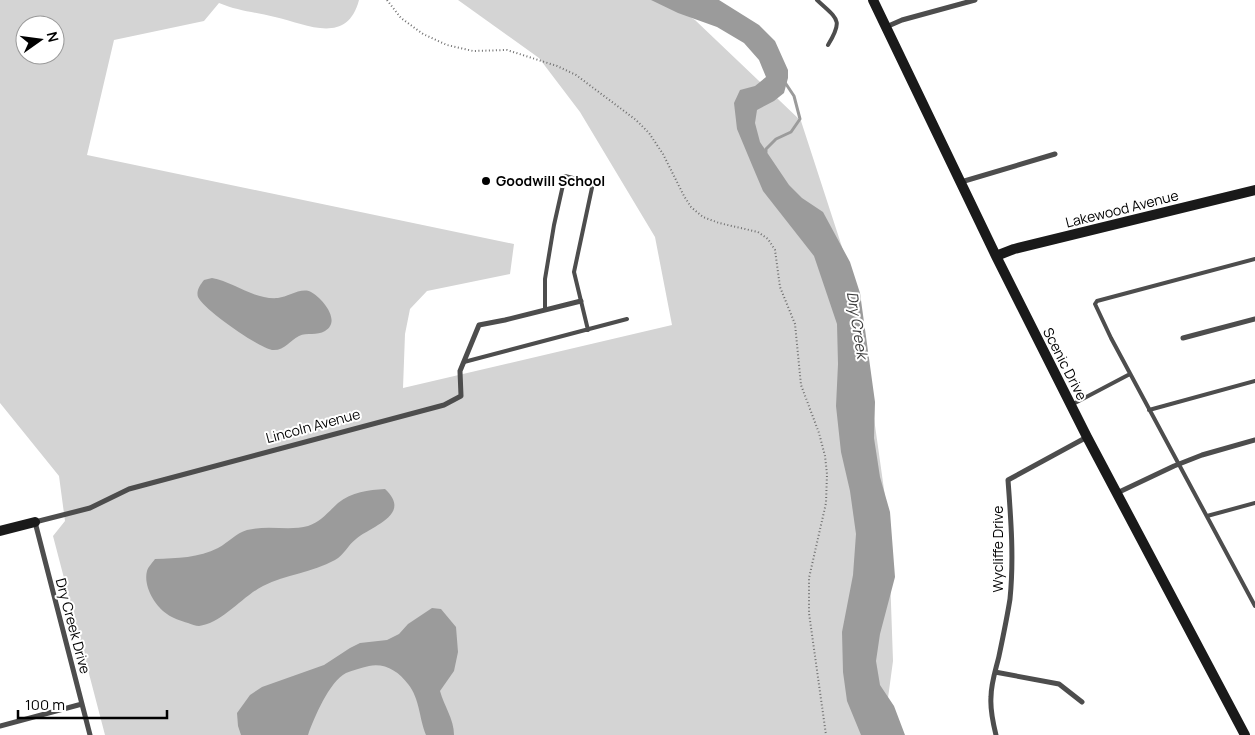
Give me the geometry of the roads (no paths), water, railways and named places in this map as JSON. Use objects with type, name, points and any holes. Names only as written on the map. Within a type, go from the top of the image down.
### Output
[{"type":"main road","name":"Scenic Drive","points":[[873,0],[996,256],[1087,437],[1245,735]]},
{"type":"main road","name":"Lakewood Avenue","points":[[996,256],[1255,190]]},
{"type":"main road","name":"Lincoln Avenue","points":[[0,531],[35,522]]},
{"type":"street","points":[[886,28],[902,20],[975,0]]},
{"type":"street","points":[[961,182],[1055,154]]},
{"type":"street","name":"Lincoln Avenue","points":[[35,522],[90,508],[128,489],[444,405],[461,396],[460,372],[479,325],[581,301]]},
{"type":"street","points":[[1182,338],[1255,319]]},
{"type":"street","name":"Wycliffe Drive","points":[[996,735],[992,719],[991,698],[1005,628],[1012,570],[1008,480],[1087,437]]},
{"type":"street","points":[[1116,493],[1202,455],[1255,440]]},
{"type":"street","name":"Dry Creek Drive","points":[[35,522],[90,735]]},
{"type":"street","points":[[995,672],[1059,684],[1082,702]]},
{"type":"street","points":[[0,726],[82,704]]},
{"type":"lane","points":[[817,0],[836,19],[838,26],[828,45]]},
{"type":"lane","points":[[545,310],[545,279],[565,176],[593,183],[574,272],[588,330]]},
{"type":"lane","points":[[1255,259],[1097,301],[1095,304],[1149,410],[1255,606]]},
{"type":"lane","points":[[464,362],[626,319]]},
{"type":"lane","points":[[1071,405],[1130,374]]},
{"type":"lane","points":[[1149,410],[1255,381]]},
{"type":"lane","points":[[1207,516],[1255,503]]},
{"type":"water","points":[[651,0],[719,0],[759,25],[775,41],[788,70],[784,93],[757,110],[755,123],[760,142],[789,185],[802,198],[823,212],[850,262],[860,293],[875,402],[874,438],[880,477],[890,512],[895,577],[880,634],[876,661],[880,685],[894,706],[905,735],[861,735],[847,701],[843,672],[842,632],[853,575],[856,534],[850,491],[841,452],[836,406],[837,324],[814,256],[763,191],[737,129],[734,103],[740,90],[755,86],[766,77],[759,60],[744,43],[717,27],[678,13]]},
{"type":"water","points":[[212,278],[252,294],[269,298],[278,298],[303,291],[311,292],[325,304],[332,322],[325,331],[299,336],[280,349],[272,350],[265,348],[232,327],[202,303],[198,297],[199,288],[204,280]]},
{"type":"water","points":[[385,489],[392,498],[394,506],[392,513],[387,519],[356,539],[338,558],[317,568],[263,586],[224,615],[207,624],[196,626],[171,617],[158,606],[148,589],[146,577],[148,569],[155,559],[203,554],[218,548],[239,533],[247,530],[308,526],[321,519],[338,503],[349,496],[366,491]]},
{"type":"water","points":[[432,608],[441,609],[456,627],[458,652],[454,671],[440,691],[454,729],[454,735],[426,735],[415,696],[408,684],[391,669],[375,665],[346,673],[334,684],[323,701],[308,735],[241,735],[237,713],[250,695],[262,687],[324,665],[360,643],[387,640],[399,634],[408,624]]},
{"type":"waterway","name":"Dry Creek","points":[[766,152],[766,149],[776,139],[791,132],[800,119],[794,96],[784,81]]},
{"type":"place","name":"Goodwill School","points":[[486,181]]}]
